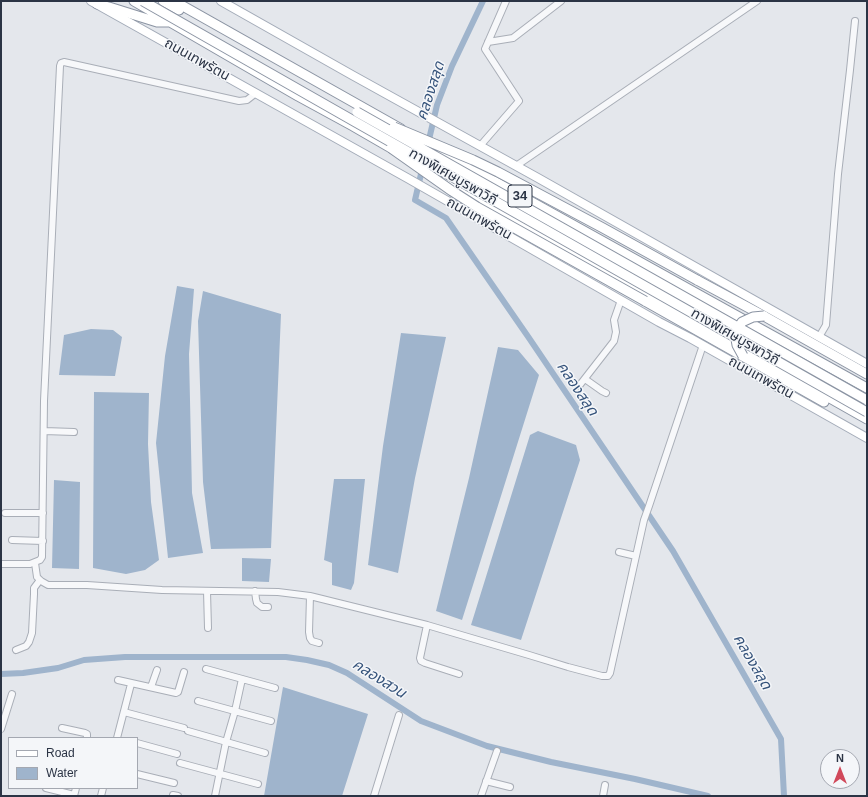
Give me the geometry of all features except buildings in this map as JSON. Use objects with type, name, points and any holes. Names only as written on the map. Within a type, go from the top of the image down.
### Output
[{"type":"highway","name":"ถนนเทพรัตน","points":[[134,1],[298,96],[867,419]]},
{"type":"highway","name":"ทางพิเศษบูรพาวิถี","points":[[143,1],[867,412]]},
{"type":"highway","name":"ทางพิเศษบูรพาวิถี","points":[[164,1],[357,112],[867,400]]},
{"type":"highway","name":"34","points":[[174,1],[360,107],[867,388]]},
{"type":"highway","points":[[94,3],[157,22],[170,22]]},
{"type":"highway","points":[[357,112],[473,160],[498,172],[764,316],[867,374]]},
{"type":"highway","points":[[352,120],[477,207],[867,426]]},
{"type":"highway","points":[[743,356],[737,345],[735,334],[742,322],[753,316],[764,316]]},
{"type":"main road","name":"34","points":[[221,1],[867,364]]},
{"type":"main road","name":"ถนนเทพรัตน","points":[[94,3],[867,438]]},
{"type":"street","points":[[480,146],[519,101],[485,49],[506,1]]},
{"type":"street","points":[[488,42],[513,38],[561,1]]},
{"type":"street","points":[[516,166],[757,1]]},
{"type":"street","points":[[819,337],[826,325],[838,174],[855,21]]},
{"type":"street","points":[[1,564],[30,564],[40,560],[42,557],[44,401],[61,63],[64,62],[239,101],[247,100],[256,93]]},
{"type":"street","points":[[579,386],[614,341],[616,332],[614,320],[621,300]]},
{"type":"street","points":[[35,562],[37,577],[48,585],[162,590],[255,591],[310,596],[427,625],[568,668],[608,676],[610,673],[644,520],[703,345]]},
{"type":"street","points":[[585,379],[606,393]]},
{"type":"street","points":[[44,431],[74,432]]},
{"type":"street","points":[[5,513],[43,513]]},
{"type":"street","points":[[12,540],[43,541]]},
{"type":"street","points":[[619,552],[636,556]]},
{"type":"street","points":[[16,650],[26,646],[29,642],[32,632],[34,588],[40,580]]},
{"type":"street","points":[[207,591],[208,628]]},
{"type":"street","points":[[255,591],[257,603],[262,607],[268,607]]},
{"type":"street","points":[[310,596],[310,638],[312,641],[319,643]]},
{"type":"street","points":[[427,625],[420,658],[421,660],[425,663],[459,674]]},
{"type":"street","points":[[206,669],[275,688]]},
{"type":"street","points":[[151,687],[157,670]]},
{"type":"street","points":[[118,680],[176,693],[178,692],[184,672]]},
{"type":"street","points":[[215,796],[226,742],[242,679]]},
{"type":"street","points":[[117,737],[131,684]]},
{"type":"street","points":[[1,729],[12,694]]},
{"type":"street","points":[[198,701],[271,721]]},
{"type":"street","points":[[124,712],[265,752]]},
{"type":"street","points":[[374,796],[399,714]]},
{"type":"street","points":[[62,728],[85,733],[87,734],[87,737]]},
{"type":"street","points":[[138,743],[177,754]]},
{"type":"street","points":[[481,796],[497,751]]},
{"type":"street","points":[[180,763],[258,784]]},
{"type":"street","points":[[138,774],[174,783]]},
{"type":"street","points":[[486,781],[510,787]]},
{"type":"street","points":[[603,796],[605,785]]},
{"type":"street","points":[[52,789],[74,793]]},
{"type":"water","points":[[177,286],[194,289],[189,354],[192,493],[203,553],[168,558],[156,443],[165,356]]},
{"type":"water","points":[[203,291],[281,314],[271,548],[211,549],[203,482],[198,321]]},
{"type":"water","points":[[91,329],[113,330],[122,337],[115,376],[59,375],[64,335]]},
{"type":"water","points":[[401,333],[446,337],[415,478],[398,573],[368,565],[383,446]]},
{"type":"water","points":[[498,347],[518,350],[539,375],[462,620],[436,611],[469,478]]},
{"type":"water","points":[[94,392],[149,393],[148,444],[151,502],[159,560],[145,570],[126,574],[93,568]]},
{"type":"water","points":[[538,431],[576,445],[580,460],[521,640],[471,625],[530,435]]},
{"type":"water","points":[[334,479],[365,479],[354,583],[351,590],[332,585],[332,563],[324,560]]},
{"type":"water","points":[[54,480],[80,482],[79,569],[52,568]]},
{"type":"water","points":[[242,558],[271,559],[269,582],[242,581]]},
{"type":"water","points":[[283,687],[368,714],[342,796],[264,796]]},
{"type":"waterway","name":"คลองสลุด","points":[[483,1],[452,66],[437,105],[415,200],[446,218],[673,551],[781,739],[784,796]]},
{"type":"waterway","name":"คลองสวน","points":[[1,674],[23,673],[58,668],[84,660],[125,657],[286,657],[307,660],[329,665],[347,673],[421,721],[487,746],[551,762],[708,796]]}]
